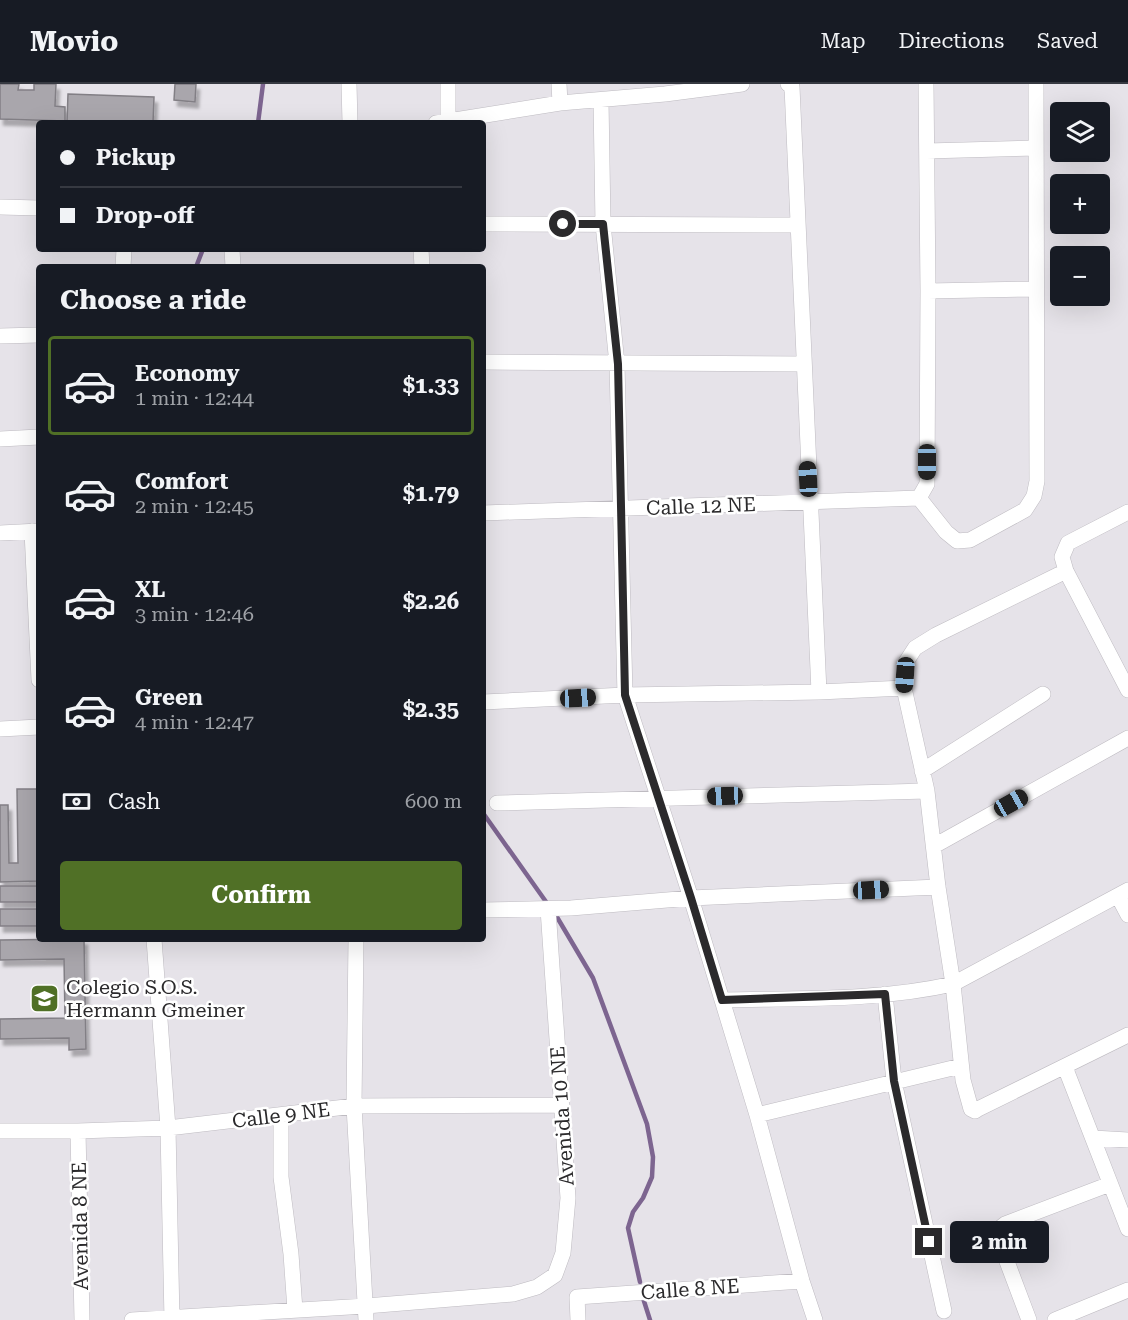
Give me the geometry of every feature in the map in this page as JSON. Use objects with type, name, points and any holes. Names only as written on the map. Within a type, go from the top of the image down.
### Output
[{"type":"street","points":[[350,84],[350,120]]},
{"type":"street","points":[[442,120],[447,84]]},
{"type":"street","points":[[559,84],[560,103]]},
{"type":"street","points":[[454,120],[665,89],[742,84]]},
{"type":"street","points":[[788,84],[792,87],[819,692]]},
{"type":"street","points":[[926,84],[927,484],[919,498],[946,532],[957,541],[970,540],[1025,510],[1034,496],[1037,481],[1036,84]]},
{"type":"street","points":[[602,100],[603,224],[618,364],[625,695],[758,1114],[802,1281],[815,1320]]},
{"type":"street","points":[[927,151],[1036,148]]},
{"type":"street","points":[[0,207],[36,208]]},
{"type":"street","points":[[486,224],[798,225]]},
{"type":"street","points":[[928,291],[1036,289]]},
{"type":"street","points":[[0,336],[36,335]]},
{"type":"street","points":[[486,362],[803,364]]},
{"type":"street","points":[[0,439],[36,436]]},
{"type":"street","name":"Calle 12 NE","points":[[486,513],[919,498]]},
{"type":"street","points":[[1128,512],[1068,543],[1062,556],[1066,572],[1128,690]]},
{"type":"street","points":[[0,533],[35,531],[36,568]]},
{"type":"street","points":[[1066,572],[936,635],[915,648],[906,662],[904,688],[927,791],[953,984],[961,1066],[971,1109],[975,1111],[1128,1035]]},
{"type":"street","points":[[486,702],[625,695],[819,692],[904,688]]},
{"type":"street","points":[[922,771],[1043,694]]},
{"type":"street","points":[[0,729],[36,727]]},
{"type":"street","points":[[934,846],[1128,738]]},
{"type":"street","points":[[497,803],[927,791]]},
{"type":"street","points":[[486,910],[571,908],[691,898],[938,886]]},
{"type":"street","points":[[722,1000],[885,994],[953,984],[1123,893],[1128,915]]},
{"type":"street","name":"Avenida 10 NE","points":[[366,1313],[513,1294],[537,1287],[555,1275],[564,1253],[568,1198],[548,909]]},
{"type":"street","points":[[154,942],[168,1128],[172,1319]]},
{"type":"street","points":[[132,1320],[295,1310],[366,1313],[354,1106],[356,942]]},
{"type":"street","points":[[885,994],[894,1081],[944,1311]]},
{"type":"street","points":[[758,1114],[961,1066]]},
{"type":"street","points":[[1065,1067],[1128,1229]]},
{"type":"street","name":"Calle 9 NE","points":[[0,1131],[168,1128],[354,1106],[562,1105]]},
{"type":"street","points":[[281,1115],[280,1177],[291,1254],[295,1310]]},
{"type":"street","name":"Avenida 8 NE","points":[[78,1131],[82,1320]]},
{"type":"street","points":[[1093,1138],[1128,1140]]},
{"type":"street","points":[[1029,1320],[997,1235],[1000,1228],[1110,1184]]},
{"type":"street","name":"Calle 8 NE","points":[[578,1320],[577,1297],[802,1281]]},
{"type":"street","points":[[1055,1320],[1128,1290]]},
{"type":"building","points":[[0,84],[19,84],[18,90],[34,90],[34,84],[56,84],[55,106],[65,107],[65,120],[0,119]]},
{"type":"building","points":[[175,84],[196,84],[195,102],[174,100]]},
{"type":"building","points":[[68,94],[154,97],[153,120],[67,120]]},
{"type":"building","points":[[17,789],[36,789],[36,881],[0,882],[0,805],[8,805],[9,863],[18,863]]},
{"type":"building","points":[[0,886],[36,886],[36,902],[0,902]]},
{"type":"building","points":[[0,909],[36,909],[36,926],[0,926]]},
{"type":"building","points":[[0,940],[84,942],[86,1049],[69,1050],[69,1038],[0,1039],[0,1019],[65,1018],[64,959],[0,960]]},
{"type":"waterway","points":[[258,120],[263,84]]},
{"type":"waterway","points":[[197,264],[202,252]]},
{"type":"waterway","points":[[486,817],[549,906]]},
{"type":"waterway","points":[[554,912],[593,978],[647,1124],[653,1157],[652,1177],[643,1198],[633,1212],[628,1228],[640,1282]]},
{"type":"waterway","points":[[643,1298],[650,1320]]},
{"type":"place","name":"Colegio S.O.S. Hermann Gmeiner","points":[[45,998]]},
{"type":"route","points":[[563,224],[603,224],[618,364],[625,695],[722,1000],[885,994],[894,1081],[929,1242]]}]
